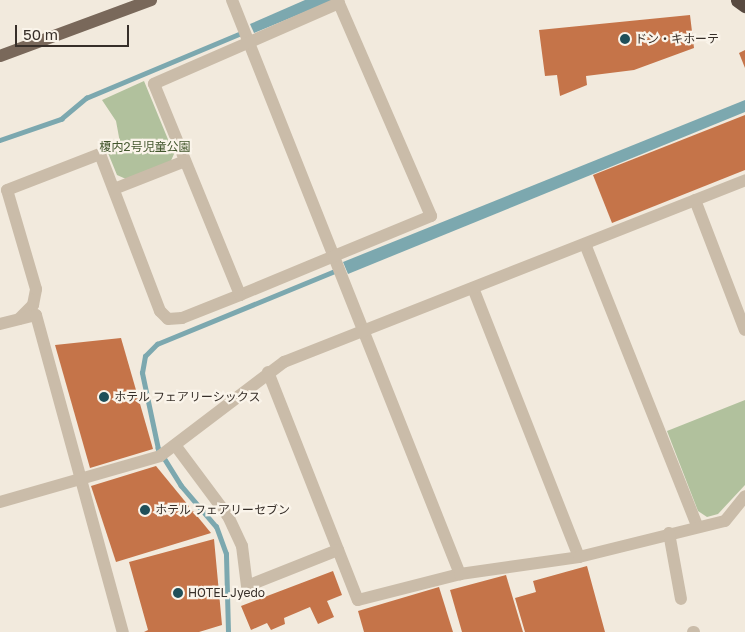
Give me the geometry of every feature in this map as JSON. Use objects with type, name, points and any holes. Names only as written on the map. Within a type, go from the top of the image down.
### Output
[{"type":"highway","points":[[738,0],[745,6]]},
{"type":"main road","points":[[0,56],[151,0]]},
{"type":"street","points":[[232,0],[460,574]]},
{"type":"street","points":[[19,319],[33,305],[36,289],[8,190],[100,154],[160,311],[168,319],[182,318],[240,295],[431,216],[339,3],[154,84],[240,295]]},
{"type":"street","points":[[114,189],[185,161]]},
{"type":"street","points":[[0,502],[81,481],[160,456],[268,372],[745,180]]},
{"type":"street","points":[[695,200],[745,330]]},
{"type":"street","points":[[585,244],[697,526]]},
{"type":"street","points":[[473,288],[579,557]]},
{"type":"street","points":[[0,324],[36,315],[122,632]]},
{"type":"street","points":[[268,372],[358,600],[460,574],[579,557],[697,526],[725,521],[745,496]]},
{"type":"street","points":[[174,445],[228,516],[242,546],[247,586],[338,550]]},
{"type":"street","points":[[669,533],[682,599]]},
{"type":"green space","name":"榎内2号児童公園","points":[[144,81],[174,154],[170,163],[126,179],[117,175],[108,153],[121,148],[116,121],[102,100]]},
{"type":"green space","points":[[745,400],[745,485],[718,514],[707,517],[698,511],[667,431]]},
{"type":"water","points":[[305,0],[334,0],[254,33],[250,24]]},
{"type":"water","points":[[745,100],[745,112],[348,274],[343,262]]},
{"type":"building","name":"ドン・キホーテ","points":[[690,15],[694,48],[634,70],[586,76],[587,85],[560,96],[557,75],[545,76],[539,30]]},
{"type":"building","points":[[745,50],[745,68],[739,53]]},
{"type":"building","points":[[745,115],[745,170],[612,223],[593,175]]},
{"type":"building","name":"ホテル フェアリーシックス","points":[[121,338],[153,449],[90,468],[55,345]]},
{"type":"building","name":"ホテル フェアリーセブン","points":[[156,466],[211,533],[116,562],[91,486]]},
{"type":"building","name":"HOTEL Jyedo","points":[[214,539],[222,625],[199,632],[144,632],[148,630],[129,562]]},
{"type":"building","points":[[587,566],[605,632],[525,632],[515,598],[536,592],[533,581]]},
{"type":"building","points":[[333,571],[342,595],[327,601],[334,617],[318,624],[310,607],[284,618],[285,624],[271,630],[267,623],[251,630],[241,606]]},
{"type":"building","points":[[506,575],[523,632],[462,632],[450,590]]},
{"type":"building","points":[[439,587],[453,632],[364,632],[358,611]]},
{"type":"waterway","points":[[0,140],[61,119],[86,98],[244,32]]},
{"type":"waterway","points":[[228,632],[226,554],[216,527],[181,486],[158,449],[142,373],[145,356],[157,344],[337,270]]},
{"type":"place","name":"ドン・キホーテ","points":[[625,39]]},
{"type":"place","name":"ホテル フェアリーシックス","points":[[104,397]]},
{"type":"place","name":"ホテル フェアリーセブン","points":[[145,510]]},
{"type":"place","name":"HOTEL Jyedo","points":[[178,593]]}]
